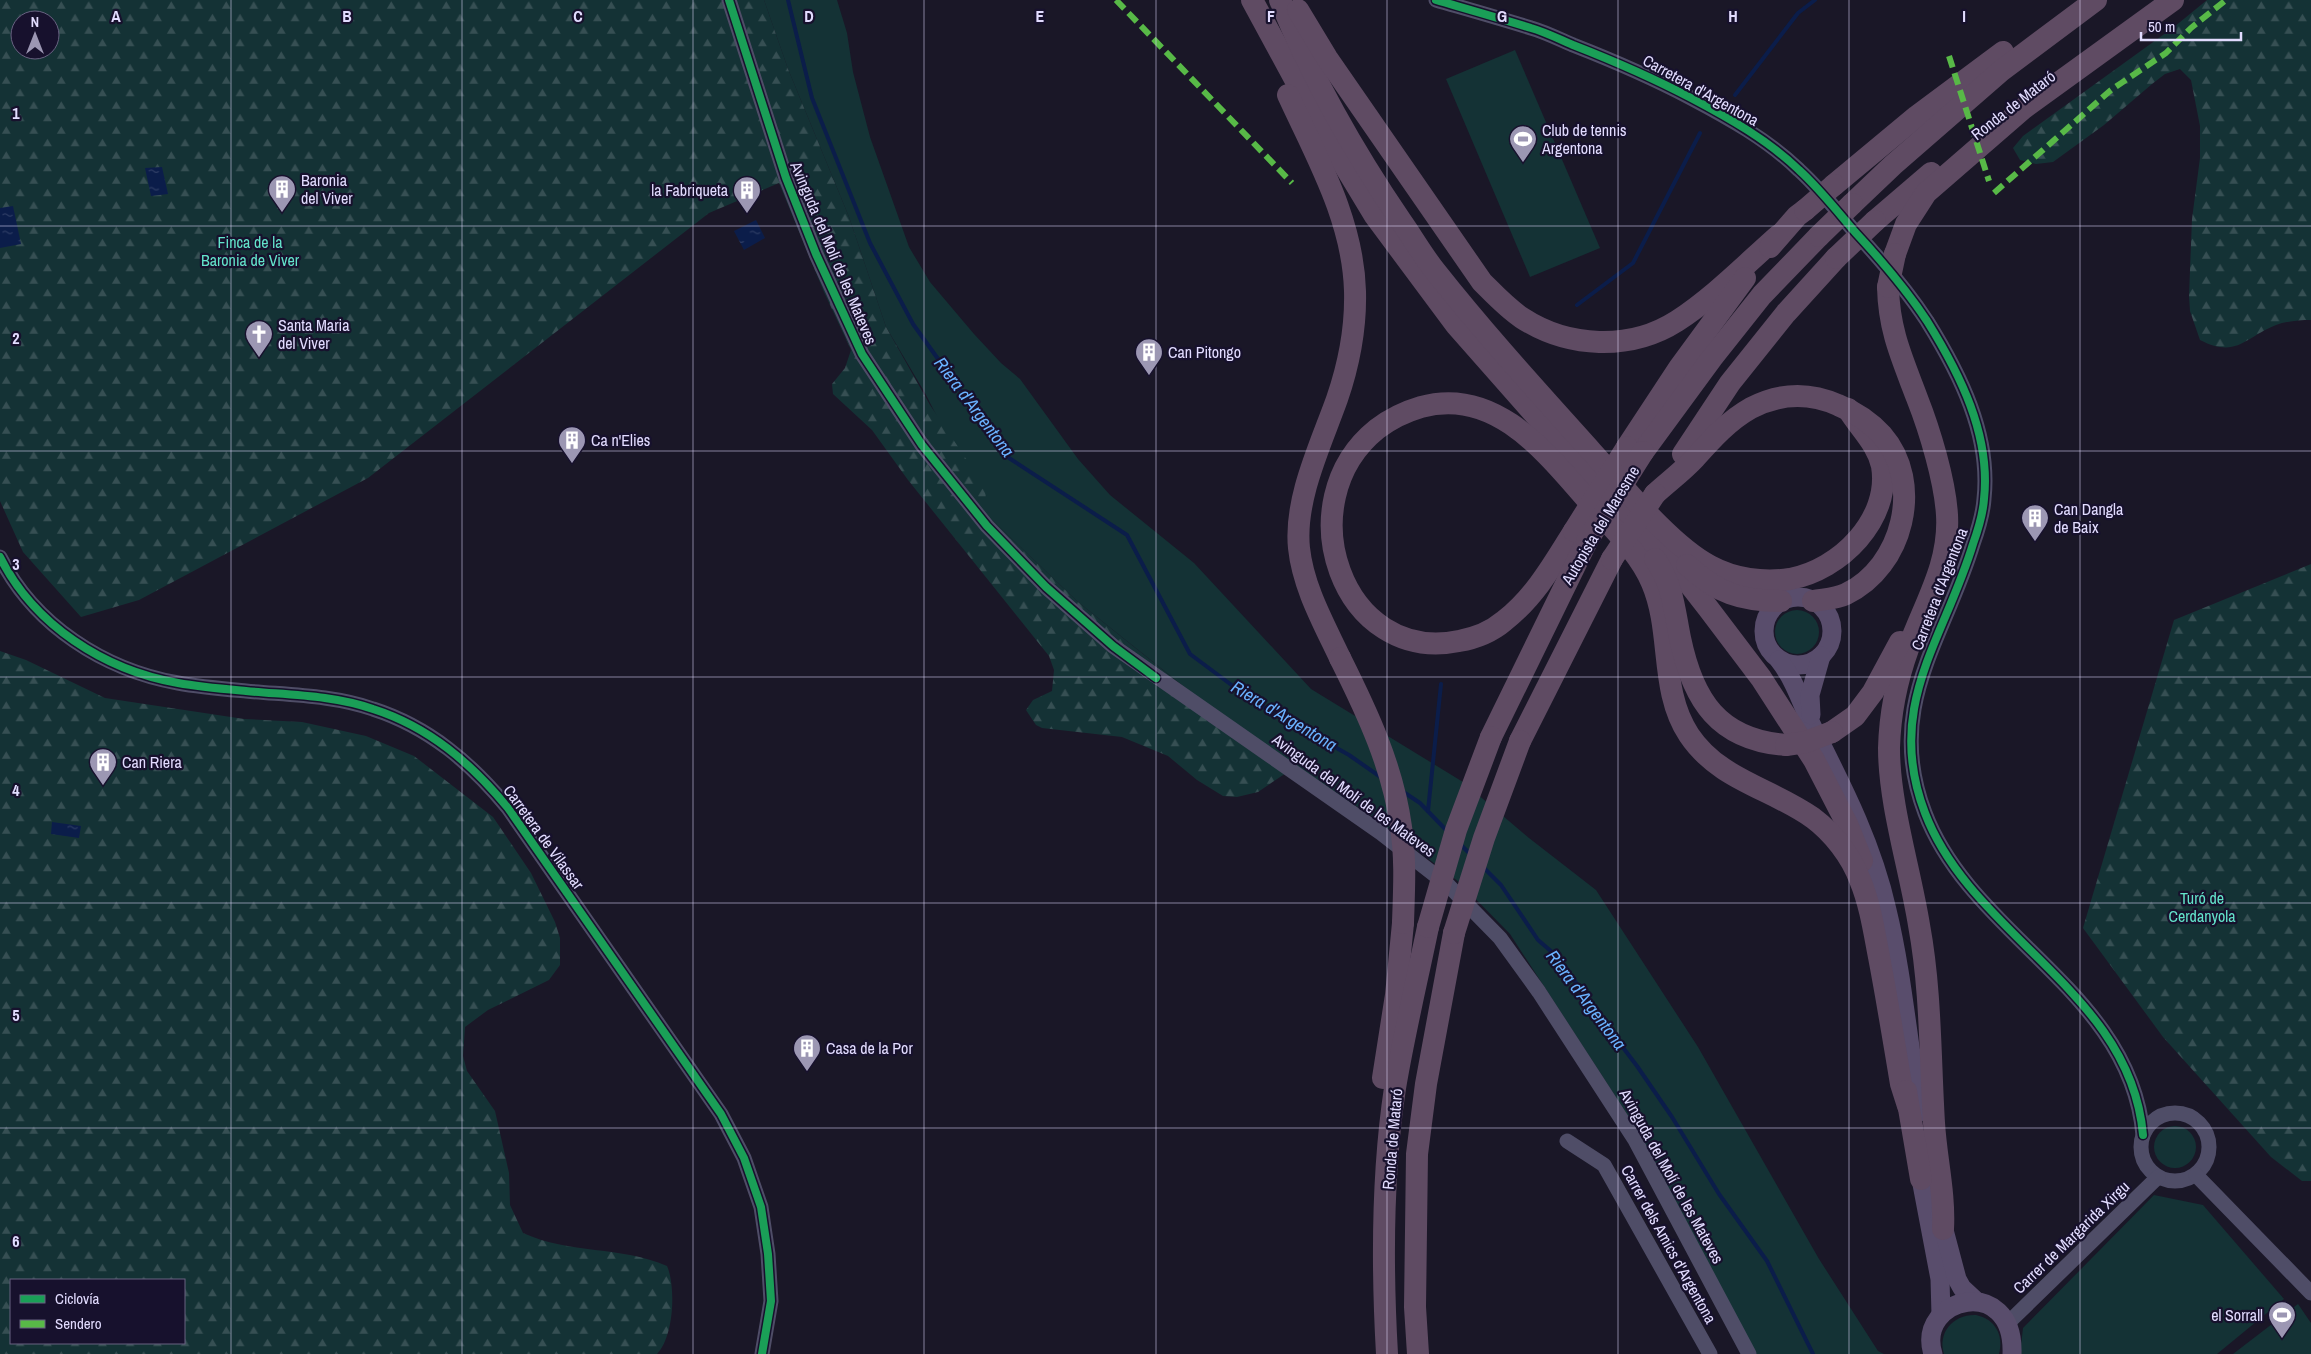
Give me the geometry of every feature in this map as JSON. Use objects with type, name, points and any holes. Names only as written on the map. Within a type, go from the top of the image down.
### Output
[{"type":"highway","points":[[1250,0],[1317,120],[1360,192],[1456,325],[1622,513],[1676,566],[1761,678],[1814,760],[1847,824],[1864,868],[1878,916],[1913,1104],[1921,1179]]},
{"type":"highway","points":[[1250,0],[1258,32],[1332,191],[1342,217],[1351,253],[1355,290],[1352,344],[1337,399],[1312,470],[1301,513],[1299,547],[1303,570],[1312,597],[1384,755],[1401,827],[1404,872],[1403,923],[1397,985],[1375,1147],[1374,1209],[1384,1307]]},
{"type":"highway","points":[[1280,0],[1330,103],[1371,176],[1435,271],[1627,491],[1677,555],[1707,583],[1743,598],[1781,602]]},
{"type":"highway","points":[[1293,0],[1327,58],[1482,282],[1508,308],[1536,327],[1569,338],[1591,342],[1614,342],[1653,332],[1676,321],[1779,235],[1834,185],[1925,110],[1996,56],[2077,0]]},
{"type":"highway","name":"Ronda de Mataró","points":[[1852,204],[1893,165],[2001,71],[2096,0]]},
{"type":"highway","name":"Ronda de Mataró","points":[[1875,221],[2020,96],[2159,0]]},
{"type":"highway","points":[[1944,1228],[1943,1199],[1934,1123],[1928,988],[1920,928],[1894,791],[1889,752],[1890,712],[1896,689],[1908,649],[1939,578],[1946,539],[1946,501],[1918,400],[1898,353],[1888,311],[1888,287],[1895,254],[1906,224],[1926,193],[2024,108],[2173,0]]},
{"type":"highway","name":"Autopista del Maresme","points":[[1428,927],[1456,830],[1491,737],[1581,536],[1635,450],[1762,295],[1852,204]]},
{"type":"highway","name":"Autopista del Maresme","points":[[1454,933],[1484,838],[1520,741],[1612,559],[1730,384],[1786,313],[1836,258],[1875,221]]},
{"type":"highway","points":[[1635,450],[1721,309],[1779,235]]},
{"type":"highway","points":[[1655,494],[1733,420],[1752,408],[1779,397],[1808,395],[1848,409],[1866,420],[1883,436],[1896,457],[1904,500],[1902,525],[1896,542],[1883,562],[1857,588],[1845,595],[1813,601]]},
{"type":"highway","points":[[1581,536],[1526,602],[1502,624],[1476,638],[1445,644],[1421,643],[1391,632],[1371,617],[1352,597],[1340,572],[1332,545],[1330,516],[1335,490],[1344,469],[1358,447],[1391,418],[1438,403],[1462,403],[1482,408],[1504,418],[1551,460],[1633,552],[1652,584],[1665,631],[1671,690],[1675,707],[1690,736],[1702,751],[1720,768],[1812,818],[1842,847],[1852,863],[1860,879],[1874,933],[1901,1084],[1913,1104]]},
{"type":"highway","points":[[1627,491],[1686,550],[1710,566],[1739,578],[1766,580],[1791,578],[1812,572],[1851,547],[1868,529],[1878,508],[1883,490],[1882,468],[1877,449],[1848,409]]},
{"type":"highway","points":[[1622,513],[1656,561],[1671,589],[1687,663],[1698,693],[1707,707],[1722,724],[1742,736],[1759,742],[1786,745],[1806,742],[1855,716],[1873,692],[1890,663],[1928,583],[1936,556],[1942,524],[1940,478]]},
{"type":"highway","name":"Ronda de Mataró","points":[[1387,1354],[1384,1307],[1387,1156],[1396,1087],[1428,927]]},
{"type":"highway","name":"Ronda de Mataró","points":[[1418,1354],[1415,1307],[1417,1154],[1426,1084],[1454,933]]},
{"type":"main road","points":[[1824,733],[1805,712],[1796,685],[1766,645],[1763,630],[1770,611],[1781,602],[1797,597],[1813,601],[1827,613],[1831,626],[1831,640],[1821,656],[1810,695],[1811,715],[1824,733],[1861,826],[1887,909],[1903,992],[1913,1104],[1957,1279],[1962,1288],[1976,1301],[1994,1310],[2008,1323],[2012,1340],[2012,1354]]},
{"type":"main road","points":[[1779,660],[1801,665],[1812,662],[1821,656]]},
{"type":"main road","points":[[1921,1179],[1940,1279],[1941,1315]]},
{"type":"main road","points":[[1933,1354],[1931,1337],[1941,1315],[1951,1307],[1963,1302],[1976,1301]]},
{"type":"street","name":"Avinguda del Molí de les Mateves","points":[[729,0],[786,178],[816,254],[862,354],[922,445],[993,533],[1046,588],[1113,646],[1381,833],[1449,886],[1500,938],[1539,992],[1635,1140],[1749,1354]]},
{"type":"street","name":"Carretera d'Argentona","points":[[1436,0],[1536,29],[1631,67],[1722,114],[1760,139],[1799,170],[1880,259],[1916,304],[1953,365],[1971,404],[1984,469],[1984,501],[1966,566],[1928,658],[1914,698],[1911,737],[1915,783],[1925,814],[1937,840],[1960,875],[2063,982],[2104,1029],[2138,1101],[2143,1135]]},
{"type":"street","name":"Carretera de Vilassar","points":[[1,559],[16,585],[46,619],[82,647],[124,668],[178,683],[316,697],[372,708],[416,727],[441,742],[466,762],[489,785],[508,808],[720,1114],[744,1158],[761,1207],[768,1254],[771,1301],[762,1354]]},
{"type":"street","points":[[2138,1101],[2147,1108],[2165,1114],[2183,1114],[2192,1117],[2205,1130],[2208,1138],[2209,1155],[2206,1162],[2196,1175],[2181,1181],[2165,1180],[2158,1177],[2144,1162],[2141,1149],[2143,1135],[2152,1123],[2165,1114]]},
{"type":"street","name":"Carrer dels Amics d'Argentona","points":[[1567,1141],[1604,1165],[1710,1354]]},
{"type":"street","points":[[2196,1175],[2311,1293]]},
{"type":"street","name":"Carrer de Margarida Xirgu","points":[[2008,1323],[2158,1177]]},
{"type":"green space","name":"Finca de la Baronia de Viver","points":[[0,0],[764,0],[788,69],[849,217],[886,327],[930,405],[985,487],[987,515],[1078,602],[1289,771],[1258,792],[1237,797],[1223,796],[1197,780],[1168,756],[1122,737],[1042,728],[1036,725],[1026,710],[1033,700],[1052,691],[1054,670],[1049,656],[908,480],[872,430],[833,394],[832,384],[845,368],[851,350],[824,292],[779,183],[709,213],[368,478],[139,600],[81,617],[23,552],[0,501]]},
{"type":"green space","points":[[764,0],[837,0],[847,33],[853,72],[870,137],[909,247],[930,282],[974,334],[1001,363],[1020,379],[1078,459],[1110,495],[1194,563],[1311,689],[1463,782],[1529,838],[1596,890],[1698,1047],[1819,1259],[1878,1351],[1884,1354],[1754,1354],[1636,1128],[1510,934],[1459,882],[1373,817],[1212,709],[1078,602],[987,515],[925,393],[886,327],[849,217],[788,69]]},
{"type":"green space","points":[[2207,0],[2311,0],[2311,320],[2280,324],[2232,347],[2213,345],[2200,340],[2190,311],[2192,219],[2200,158],[2200,126],[2191,80],[2180,69],[2165,74],[2104,125],[2053,162],[2036,164],[2020,160],[2013,148],[2023,136],[2174,27]]},
{"type":"green space","name":"Club de tennis Argentona","points":[[1515,50],[1600,248],[1530,277],[1446,79]]},
{"type":"green space","name":"Turó de Cerdanyola","points":[[2311,564],[2311,1181],[2302,1181],[2271,1157],[2163,1037],[2083,928],[2174,620]]},
{"type":"green space","points":[[1797,610],[1809,614],[1815,620],[1819,632],[1815,644],[1809,650],[1797,654],[1785,650],[1779,644],[1775,632],[1779,620],[1785,614]]},
{"type":"green space","points":[[0,651],[26,660],[105,698],[244,719],[302,722],[366,736],[414,756],[493,817],[531,873],[555,922],[560,938],[560,965],[549,980],[488,1010],[465,1027],[463,1056],[467,1071],[495,1111],[509,1173],[510,1205],[523,1233],[558,1244],[632,1255],[667,1266],[672,1286],[672,1312],[667,1336],[657,1354],[0,1354]]},
{"type":"green space","points":[[2175,1126],[2190,1132],[2196,1147],[2190,1162],[2175,1168],[2160,1162],[2154,1147],[2160,1132]]},
{"type":"green space","points":[[2154,1195],[2203,1205],[2284,1299],[2217,1354],[2020,1354],[2023,1328]]},
{"type":"green space","name":"el Sorrall","points":[[2298,1304],[2311,1323],[2311,1354],[2233,1354]]},
{"type":"green space","points":[[1968,1315],[1976,1315],[1988,1320],[1997,1329],[2000,1340],[1999,1354],[1944,1354],[1943,1338],[1949,1326],[1954,1321]]},
{"type":"water","points":[[162,167],[168,194],[151,196],[145,168]]},
{"type":"water","points":[[13,206],[21,244],[0,248],[0,208]]},
{"type":"water","points":[[756,220],[765,238],[744,250],[734,231]]},
{"type":"water","points":[[52,822],[81,826],[79,838],[51,834]]},
{"type":"waterway","name":"Riera d'Argentona","points":[[788,0],[812,98],[870,243],[913,324],[1009,458],[1127,535],[1190,654],[1253,701],[1349,755],[1382,778]]},
{"type":"waterway","points":[[1735,95],[1798,13],[1815,0]]},
{"type":"waterway","points":[[1577,305],[1633,263],[1700,133]]},
{"type":"waterway","points":[[1428,811],[1441,684]]},
{"type":"waterway","name":"Riera d'Argentona","points":[[1402,791],[1420,803],[1447,831]]},
{"type":"waterway","name":"Riera d'Argentona","points":[[1459,843],[1470,854]]},
{"type":"waterway","name":"Riera d'Argentona","points":[[1482,866],[1501,885],[1538,940],[1559,958],[1672,1117],[1719,1194],[1767,1261],[1813,1354]]},
{"type":"marked path","points":[[1116,0],[1292,183]]},
{"type":"marked path","points":[[1994,193],[2111,90],[2166,53],[2191,28],[2226,0]]},
{"type":"marked path","points":[[1949,56],[1989,181]]},
{"type":"cycle path","points":[[729,0],[786,178],[816,254],[862,354],[922,445],[987,526],[1046,587],[1113,646],[1156,678]]},
{"type":"cycle path","points":[[1436,0],[1536,30],[1603,57],[1677,91],[1748,130],[1787,159],[1814,184],[1893,275],[1927,321],[1951,362],[1970,406],[1978,429],[1985,475],[1983,505],[1978,528],[1961,579],[1923,674],[1915,706],[1911,739],[1914,775],[1925,813],[1947,857],[1977,896],[2081,1003],[2110,1042],[2132,1085],[2143,1135]]},
{"type":"cycle path","points":[[0,557],[14,581],[32,604],[52,623],[74,641],[124,667],[150,677],[178,683],[221,689],[326,698],[358,704],[393,717],[431,736],[448,748],[479,776],[508,808],[721,1114],[744,1158],[761,1207],[768,1254],[771,1301],[762,1354]]},
{"type":"place","name":"Club de tennis Argentona","points":[[1523,163]]},
{"type":"place","name":"Baronia del Viver","points":[[282,213]]},
{"type":"place","name":"la Fabriqueta","points":[[747,214]]},
{"type":"place","name":"Santa Maria del Viver","points":[[259,358]]},
{"type":"place","name":"Can Pitongo","points":[[1149,376]]},
{"type":"place","name":"Ca n'Elies","points":[[572,464]]},
{"type":"place","name":"Can Dangla de Baix","points":[[2035,542]]},
{"type":"place","name":"Can Riera","points":[[103,786]]},
{"type":"place","name":"Casa de la Por","points":[[807,1072]]},
{"type":"place","name":"el Sorrall","points":[[2282,1339]]}]
